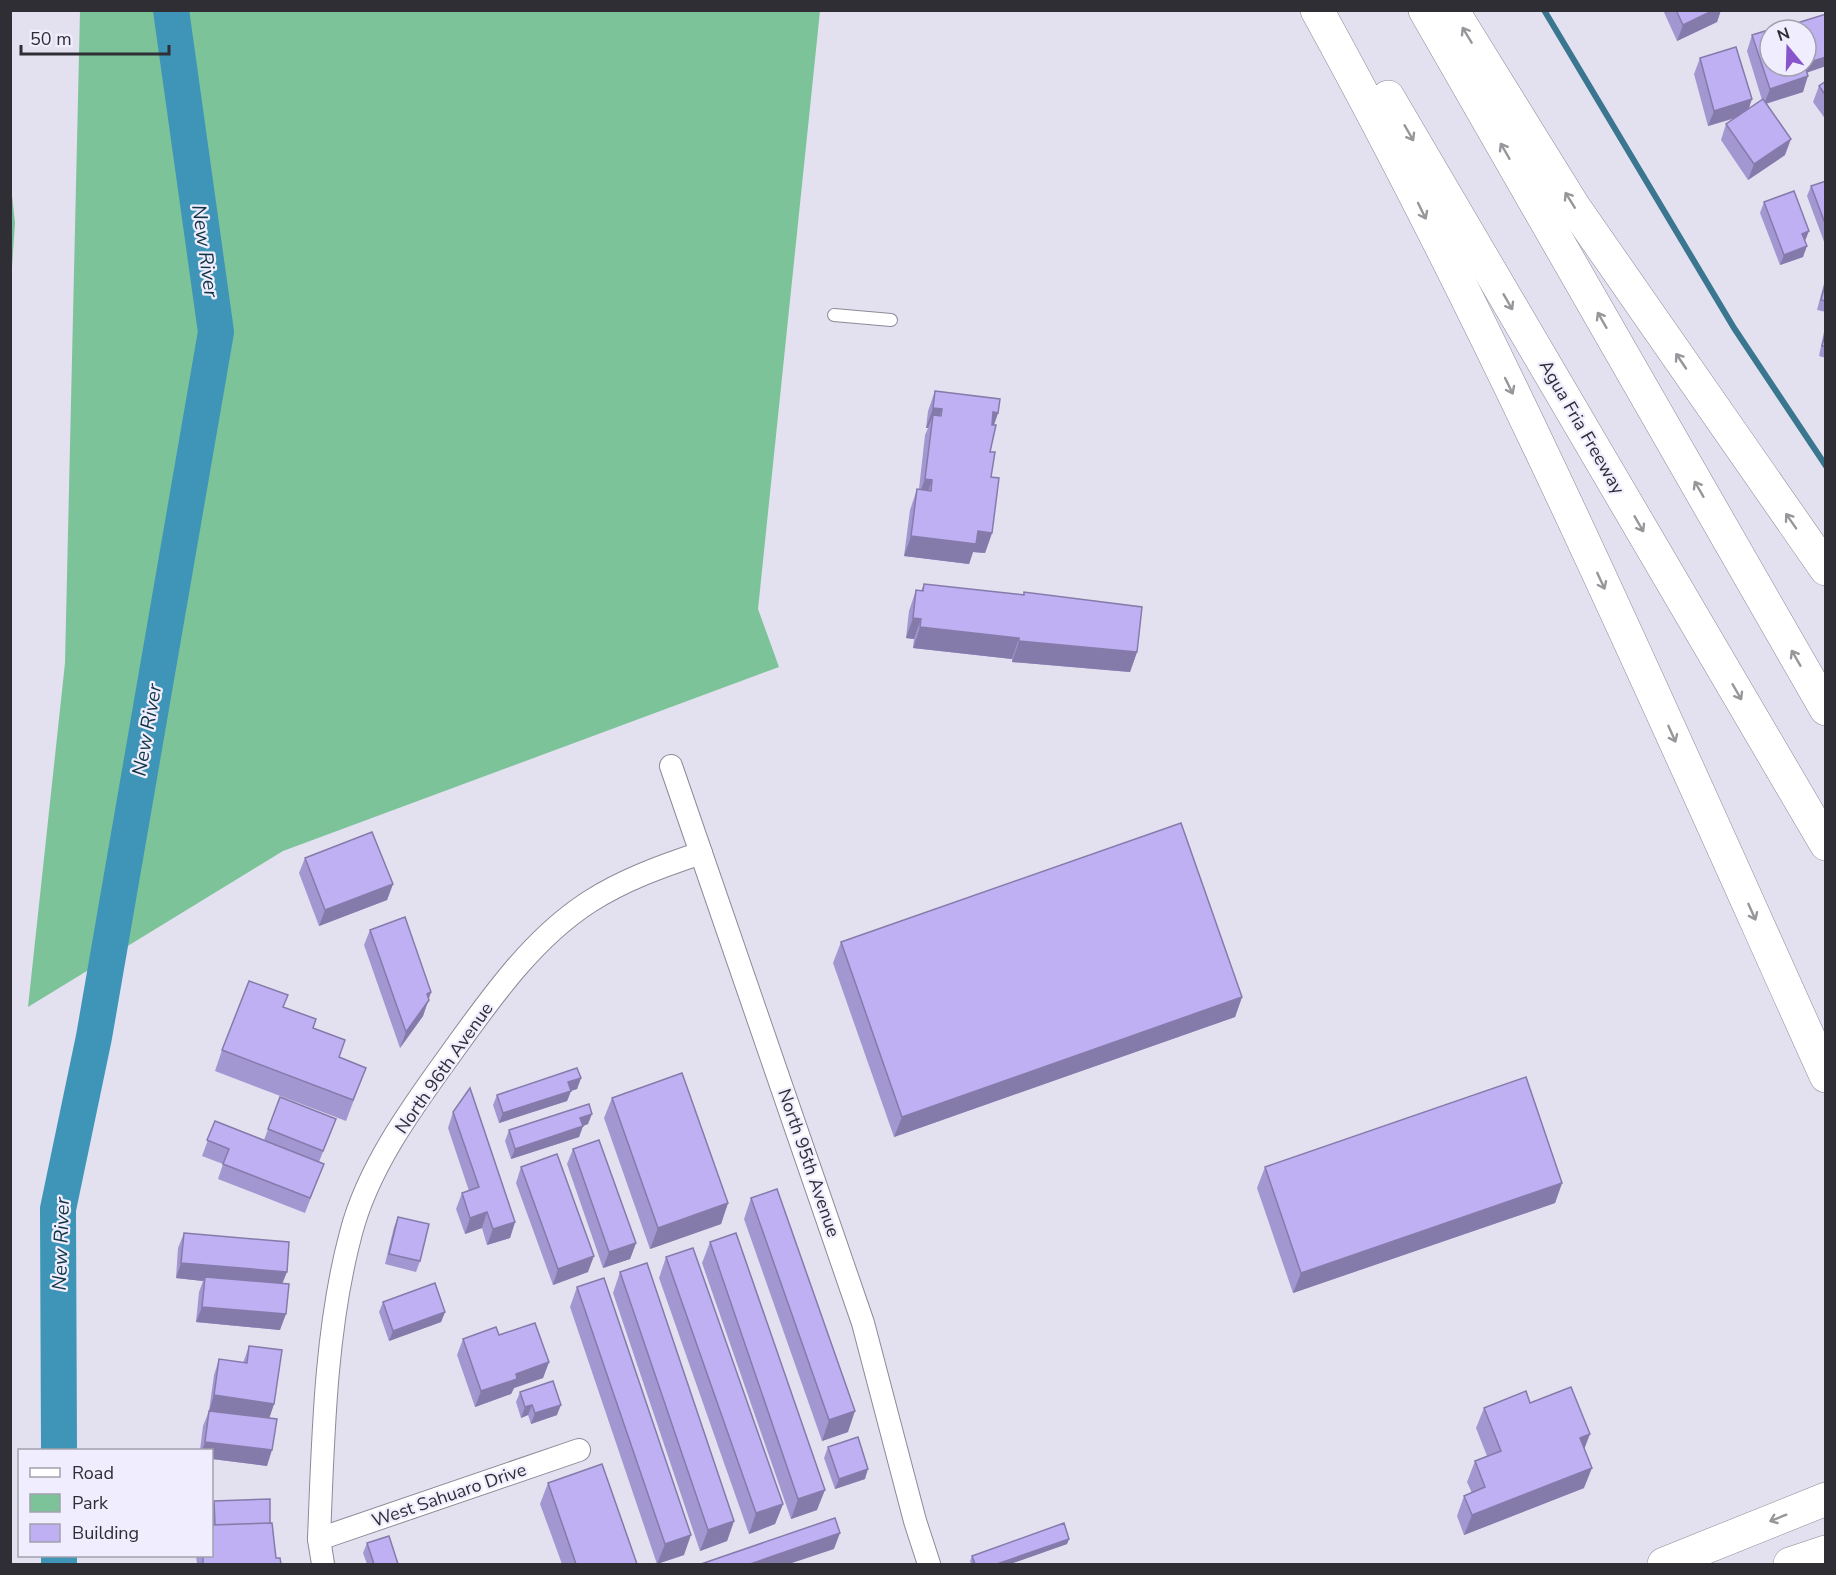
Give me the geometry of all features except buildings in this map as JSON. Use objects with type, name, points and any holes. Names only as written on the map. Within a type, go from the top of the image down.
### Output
[{"type":"main road","points":[[1317,10],[1375,115],[1514,396],[1648,681],[1826,1076]]},
{"type":"main road","name":"Agua Fria Freeway","points":[[1337,10],[1826,844]]},
{"type":"main road","points":[[1425,10],[1826,709]]},
{"type":"main road","points":[[1452,10],[1574,207],[1826,569]]},
{"type":"main road","points":[[1664,1564],[1826,1499]]},
{"type":"main road","points":[[1790,1564],[1826,1552]]},
{"type":"street","name":"North 95th Avenue","points":[[671,766],[859,1312],[915,1521],[929,1564]]},
{"type":"street","name":"North 96th Avenue","points":[[323,1564],[319,1539],[329,1368],[339,1293],[351,1232],[367,1189],[419,1098],[519,963],[588,903],[655,869],[701,852]]},
{"type":"street","name":"West Sahuaro Drive","points":[[319,1539],[579,1450]]},
{"type":"lane","points":[[834,315],[891,320]]},
{"type":"green space","points":[[80,11],[820,11],[758,609],[779,667],[283,851],[28,1007],[65,663]]},
{"type":"green space","points":[[10,186],[15,223],[11,282]]},
{"type":"waterway","name":"New River","points":[[59,1449],[58,1209],[94,1037],[216,332],[171,10]]},
{"type":"waterway","points":[[1544,10],[1734,328],[1826,466]]},
{"type":"waterway","name":"New River","points":[[59,1557],[59,1564]]}]
